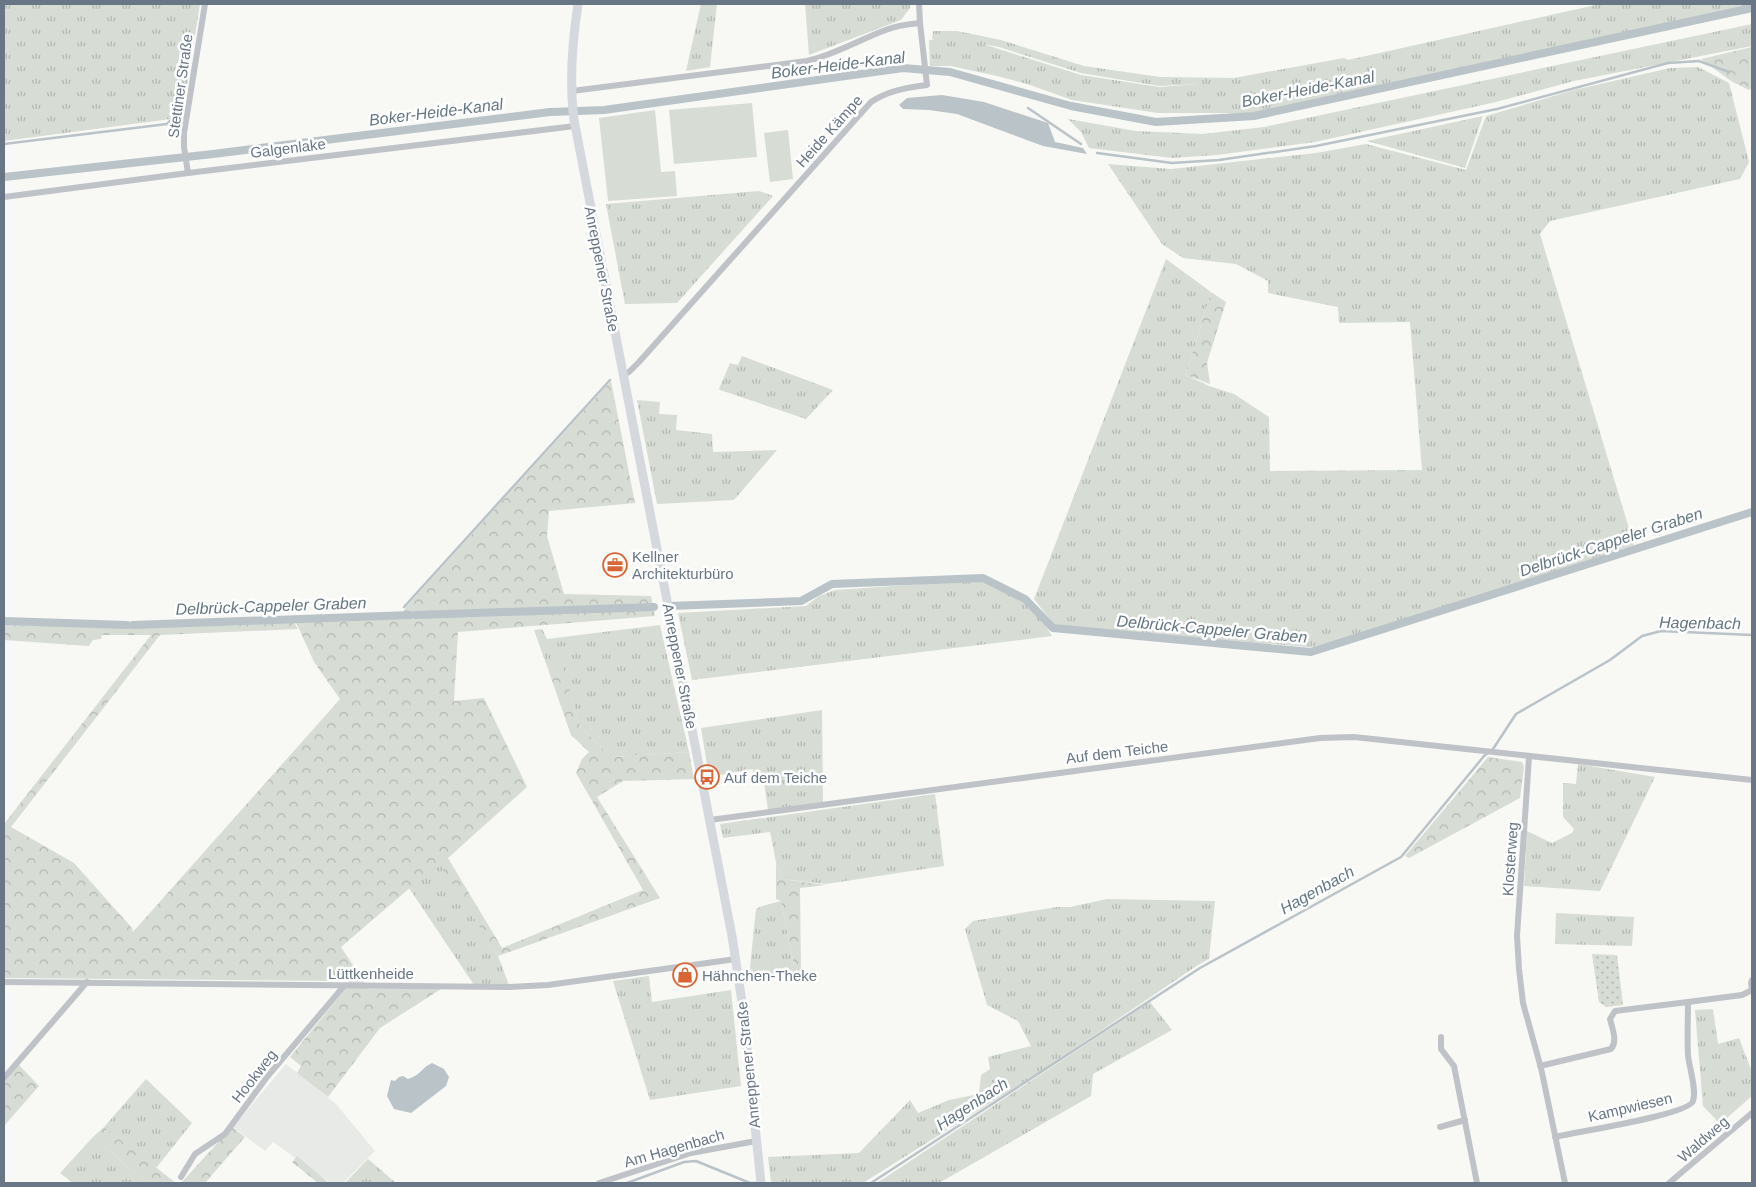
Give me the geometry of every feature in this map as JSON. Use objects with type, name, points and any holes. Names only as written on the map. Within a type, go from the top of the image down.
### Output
[{"type":"street","name":"Stettiner Straße","points":[[188,173],[184,134],[205,4]]},
{"type":"street","name":"Anreppener Straße","points":[[578,4],[572,46],[572,91],[575,126],[736,959],[760,1179]]},
{"type":"street","name":"Heide Kämpe","points":[[623,375],[630,372],[871,102],[887,93],[900,89],[927,85],[919,4]]},
{"type":"street","points":[[572,91],[807,61],[842,50],[884,30],[920,23]]},
{"type":"street","name":"Galgenlake","points":[[4,197],[575,126]]},
{"type":"street","name":"Auf dem Teiche","points":[[710,820],[1320,738],[1354,737],[1528,757]]},
{"type":"street","points":[[1528,757],[1752,780]]},
{"type":"street","name":"Klosterweg","points":[[1528,757],[1517,936],[1523,1003],[1540,1066],[1564,1183]]},
{"type":"street","name":"Lüttkenheide","points":[[4,982],[509,987],[548,985],[736,959]]},
{"type":"street","points":[[1540,1066],[1611,1049],[1614,1046],[1614,1041],[1610,1018],[1615,1011],[1742,995],[1752,989],[1752,980]]},
{"type":"street","points":[[4,1078],[87,982]]},
{"type":"street","name":"Hookweg","points":[[181,1177],[195,1154],[225,1134],[267,1077],[344,986]]},
{"type":"street","name":"Kampwiesen","points":[[1555,1137],[1666,1114],[1690,1105],[1693,1102],[1694,1095],[1688,1055],[1688,1002]]},
{"type":"street","points":[[1441,1037],[1441,1049],[1454,1066],[1477,1183]]},
{"type":"street","name":"Waldweg","points":[[1669,1183],[1752,1113]]},
{"type":"street","points":[[1440,1127],[1465,1120]]},
{"type":"street","name":"Am Hagenbach","points":[[600,1183],[691,1153],[756,1141]]},
{"type":"shaded area","points":[[942,95],[984,102],[1048,123],[1055,142],[1083,148],[1087,154],[1043,146],[957,114],[903,109],[899,105],[907,98]]},
{"type":"shaded area","points":[[432,1063],[444,1069],[449,1077],[446,1086],[411,1113],[394,1109],[387,1096],[391,1080],[395,1081],[403,1076],[408,1079]]},
{"type":"shaded area","points":[[286,1064],[336,1104],[375,1151],[343,1183],[331,1183],[273,1142],[265,1151],[233,1127]]},
{"type":"green space","points":[[4,4],[200,4],[183,111],[171,119],[4,141]]},
{"type":"green space","points":[[701,4],[717,4],[710,67],[686,71]]},
{"type":"green space","points":[[805,4],[910,4],[910,8],[901,20],[809,55]]},
{"type":"green space","points":[[1600,4],[1752,4],[1752,6],[1254,113],[1158,113],[1072,100],[1027,84],[997,76],[951,66],[930,66],[929,40],[934,40],[932,39],[933,31],[957,31],[1001,40],[1084,66],[1160,77],[1234,78],[1344,58],[1348,60]],"holes":[[[983,44],[999,47],[1081,73],[1159,86],[1198,84],[1159,87],[1081,75]]]},
{"type":"green space","points":[[1752,24],[1752,46],[1574,81],[1496,102],[1315,142],[1217,155],[1172,158],[1089,148],[1081,132],[1068,119],[1136,131],[1203,134],[1264,127]]},
{"type":"green space","points":[[1752,47],[1752,88],[1749,90],[1731,81],[1701,59]]},
{"type":"green space","points":[[1698,67],[1729,83],[1749,162],[1740,179],[1550,221],[1540,234],[1634,545],[1321,648],[1055,626],[1034,599],[1166,259],[1211,292],[1186,375],[1209,386],[1234,394],[1269,417],[1270,471],[1422,470],[1410,322],[1339,323],[1338,307],[1268,293],[1268,281],[1236,264],[1183,258],[1162,244],[1108,164],[1171,169],[1316,153],[1366,144],[1466,170],[1486,116],[1574,90],[1670,68]]},
{"type":"green space","points":[[752,103],[757,157],[674,164],[669,110]]},
{"type":"green space","points":[[655,110],[661,172],[675,171],[677,196],[608,201],[599,118]]},
{"type":"green space","points":[[1483,116],[1465,168],[1367,141]]},
{"type":"green space","points":[[788,130],[793,179],[770,182],[764,133]]},
{"type":"green space","points":[[759,191],[773,196],[677,303],[625,304],[606,204]]},
{"type":"green space","points":[[1211,292],[1226,302],[1207,363],[1210,384],[1186,375]]},
{"type":"green space","points":[[742,356],[833,390],[806,419],[720,390],[730,363],[738,365]]},
{"type":"green space","points":[[611,381],[635,503],[549,511],[547,536],[564,594],[651,596],[655,616],[458,632],[454,701],[484,698],[527,787],[448,858],[502,948],[643,890],[576,773],[582,759],[589,752],[571,735],[548,669],[561,660],[580,726],[611,757],[689,752],[694,779],[623,781],[597,797],[660,898],[498,956],[439,863],[341,947],[369,989],[441,989],[380,1028],[328,1097],[297,1073],[301,1066],[290,1057],[347,987],[348,981],[4,978],[4,824],[151,635],[102,635],[101,639],[93,640],[89,646],[4,640],[4,625],[157,627],[294,622],[298,629],[160,635],[11,827],[74,863],[132,928],[133,932],[340,699],[314,662],[296,622],[402,617],[405,608]]},
{"type":"green space","points":[[637,400],[660,402],[659,414],[677,415],[676,430],[712,434],[713,452],[777,450],[734,500],[657,504]]},
{"type":"green space","points":[[981,580],[1012,595],[1031,609],[1052,636],[692,680],[678,613],[806,606],[819,596],[835,590]]},
{"type":"green space","points":[[660,625],[689,752],[611,757],[580,726],[561,661],[548,669],[534,630],[542,629],[547,639]]},
{"type":"green space","points":[[822,710],[823,802],[768,810],[764,782],[755,783],[753,769],[709,777],[701,728]]},
{"type":"green space","points":[[1488,757],[1522,762],[1524,767],[1520,798],[1409,858],[1405,856]]},
{"type":"green space","points":[[1578,764],[1655,777],[1600,891],[1524,886],[1527,831],[1552,843],[1572,833],[1574,829],[1563,817],[1563,783],[1576,784]]},
{"type":"green space","points":[[935,794],[944,866],[826,884],[782,879],[776,862],[770,832],[723,838],[720,824]]},
{"type":"green space","points":[[439,862],[498,956],[509,985],[474,985],[409,888]]},
{"type":"green space","points":[[776,862],[782,879],[826,885],[800,888],[801,971],[752,981],[750,967],[794,966],[781,901],[776,899]]},
{"type":"green space","points":[[1107,899],[1215,901],[1209,959],[1041,1071],[863,1183],[771,1182],[768,1157],[859,1153],[910,1100],[918,1113],[949,1100],[979,1094],[981,1075],[990,1069],[988,1057],[1031,1046],[1018,1021],[987,1005],[965,929],[973,921],[1057,907],[1070,907]]},
{"type":"green space","points":[[781,901],[794,967],[750,967],[756,909]]},
{"type":"green space","points":[[1556,913],[1634,917],[1632,946],[1555,944]]},
{"type":"green space","points":[[1592,954],[1617,955],[1623,1005],[1606,1007],[1599,1002]]},
{"type":"green space","points":[[649,976],[652,1002],[731,990],[741,1086],[650,1100],[613,981]]},
{"type":"green space","points":[[1150,1002],[1172,1030],[1093,1074],[1091,1096],[939,1183],[877,1183]]},
{"type":"green space","points":[[1713,1009],[1718,1044],[1739,1038],[1752,1072],[1752,1096],[1720,1124],[1703,1106],[1695,1010]]},
{"type":"green space","points":[[19,1065],[39,1086],[4,1126],[4,1083]]},
{"type":"green space","points":[[146,1079],[192,1123],[156,1168],[104,1127]]},
{"type":"green space","points":[[104,1127],[176,1183],[147,1183],[93,1137]]},
{"type":"green space","points":[[232,1127],[245,1137],[205,1183],[181,1183]]},
{"type":"green space","points":[[93,1137],[147,1183],[73,1183],[60,1173]]},
{"type":"green space","points":[[297,1156],[329,1183],[318,1183],[292,1162]]},
{"type":"green space","points":[[368,1159],[396,1183],[346,1182]]},
{"type":"waterway","name":"Boker-Heide-Kanal","points":[[4,177],[213,154],[550,112],[604,110],[903,68],[950,72],[1071,106],[1156,122],[1254,116],[1752,8]]},
{"type":"waterway","points":[[1097,153],[1172,163],[1219,160],[1316,146],[1497,109],[1668,63],[1699,61],[1729,72]]},
{"type":"waterway","points":[[1028,108],[1081,144]]},
{"type":"waterway","points":[[4,144],[167,124],[176,115]]},
{"type":"waterway","points":[[404,607],[610,380]]},
{"type":"waterway","name":"Delbrück-Cappeler Graben","points":[[669,606],[801,601],[832,584],[983,578],[1025,599],[1053,628],[1311,652],[1752,512]]},
{"type":"waterway","name":"Delbrück-Cappeler Graben","points":[[416,615],[654,607]]},
{"type":"waterway","name":"Delbrück-Cappeler Graben","points":[[133,625],[410,615]]},
{"type":"waterway","name":"Delbrück-Cappeler Graben","points":[[4,621],[127,625]]},
{"type":"waterway","name":"Hagenbach","points":[[871,1183],[1200,968],[1401,857],[1484,756],[1493,749],[1516,714],[1610,660],[1642,636],[1661,631],[1752,635]]},
{"type":"waterway","name":"Hagenbach","points":[[627,1183],[684,1162],[696,1161],[750,1183],[758,1183]]},
{"type":"place","name":"Kellner Architekturbüro","points":[[615,565]]},
{"type":"place","name":"Auf dem Teiche","points":[[707,777]]},
{"type":"place","name":"Hähnchen-Theke","points":[[685,975]]}]
